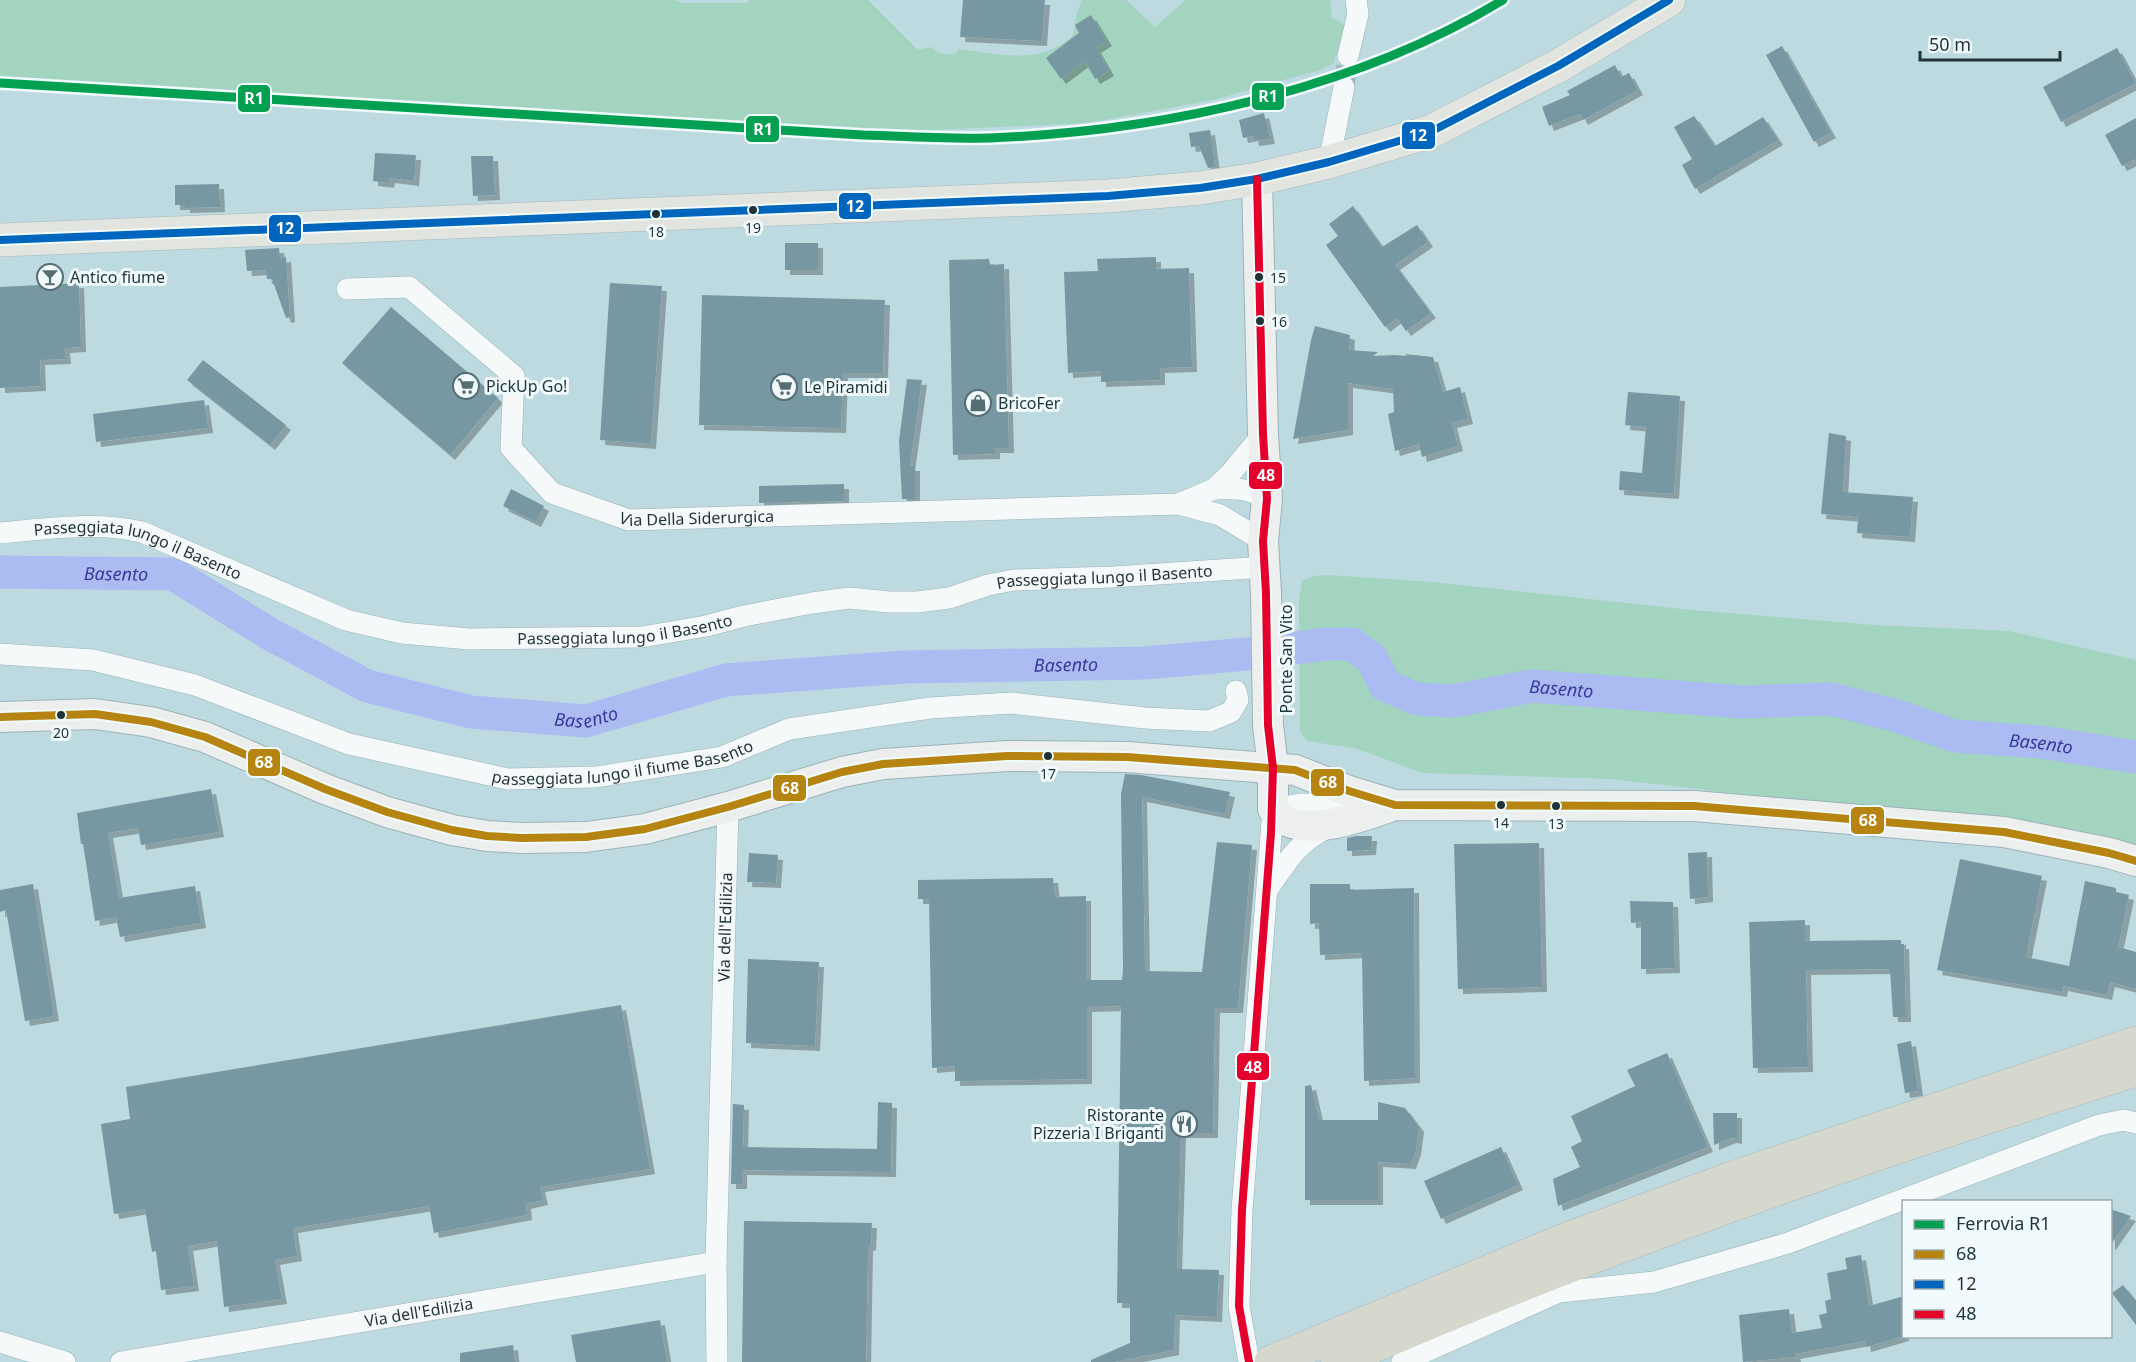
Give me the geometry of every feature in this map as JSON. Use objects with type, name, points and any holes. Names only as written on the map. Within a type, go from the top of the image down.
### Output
[{"type":"highway","points":[[1343,1350],[1562,1241],[1732,1178],[2136,1043]]},
{"type":"highway","points":[[1255,1358],[1343,1350],[1783,1186],[2136,1070]]},
{"type":"main road","points":[[0,240],[1108,196],[1200,188],[1257,179],[1329,162],[1432,131],[1558,66],[1669,0]]},
{"type":"street","points":[[1348,56],[1358,14],[1356,0]]},
{"type":"street","points":[[1329,162],[1344,87]]},
{"type":"street","points":[[1257,179],[1263,434],[1270,574]]},
{"type":"street","name":"Via Della Siderurgica","points":[[347,289],[409,287],[514,376],[511,447],[552,493],[630,520],[1179,504],[1220,515],[1250,531],[1270,574]]},
{"type":"street","name":"Via Della Siderurgica","points":[[1179,504],[1214,489],[1230,474],[1263,434]]},
{"type":"street","name":"Via Della Siderurgica","points":[[1214,489],[1251,490],[1267,499]]},
{"type":"street","points":[[1267,499],[1282,547],[1270,574]]},
{"type":"street","name":"Via Della Siderurgica","points":[[1220,515],[1248,510],[1267,499]]},
{"type":"street","name":"Passeggiata lungo il Basento","points":[[0,533],[112,526],[142,532],[346,620],[402,633],[469,639],[642,637],[706,627],[744,616],[849,598],[889,602],[949,598],[988,585],[1014,580],[1270,574]]},
{"type":"street","name":"Ponte San Vito","points":[[1270,574],[1277,726],[1273,768],[1273,809]]},
{"type":"street","name":"passeggiata lungo il fiume Basento","points":[[0,654],[93,660],[195,685],[349,744],[508,779],[596,777],[699,760],[722,756],[789,729],[930,708],[1011,703],[1145,718],[1209,721],[1231,712],[1238,700],[1236,691]]},
{"type":"street","points":[[0,717],[95,714],[151,722],[205,737],[325,789],[387,812],[452,830],[488,836],[556,838],[615,834],[674,822],[842,772],[883,764],[942,759],[1066,755],[1127,757],[1295,770],[1349,791],[1395,805]]},
{"type":"street","points":[[1273,809],[1300,804],[1694,806],[2004,832],[2109,853],[2136,861]]},
{"type":"street","points":[[1267,890],[1296,849],[1308,838],[1332,825],[1395,805]]},
{"type":"street","name":"Via dell'Edilizia","points":[[717,1362],[716,1262],[728,807]]},
{"type":"street","points":[[1273,809],[1284,819],[1297,824],[1332,825]]},
{"type":"street","points":[[1255,1358],[1239,1306],[1242,1210],[1273,809]]},
{"type":"street","points":[[1402,1362],[1558,1292],[1654,1282],[1788,1243],[2099,1125],[2124,1120],[2136,1123]]},
{"type":"street","name":"Via dell'Edilizia","points":[[121,1362],[716,1262]]},
{"type":"street","points":[[0,1342],[65,1362]]},
{"type":"green space","points":[[0,0],[675,0],[683,3],[746,3],[749,0],[868,0],[918,50],[931,47],[948,55],[955,54],[959,49],[1004,55],[1048,51],[1061,45],[1073,35],[1076,16],[1082,0],[1126,0],[1155,27],[1186,0],[1330,0],[1332,18],[1344,24],[1340,46],[1333,64],[1320,70],[1213,100],[1088,123],[932,130],[821,128],[0,77]]},
{"type":"green space","points":[[1314,576],[1432,582],[1692,610],[1875,625],[2009,631],[2136,660],[2136,850],[1880,810],[1611,779],[1422,773],[1358,749],[1307,741],[1300,732],[1299,600],[1302,581]]},
{"type":"building","points":[[963,0],[1045,0],[1042,41],[960,37]]},
{"type":"building","points":[[1091,15],[1107,41],[1096,48],[1109,71],[1095,79],[1085,61],[1061,79],[1046,58],[1079,33],[1075,25]]},
{"type":"building","points":[[1782,46],[1831,133],[1814,142],[1766,55]]},
{"type":"building","points":[[2117,48],[2136,83],[2061,122],[2043,87]]},
{"type":"building","points":[[1615,65],[1621,77],[1629,73],[1638,90],[1583,120],[1580,114],[1549,126],[1542,107],[1570,95],[1567,91]]},
{"type":"building","points":[[1264,113],[1270,139],[1254,141],[1253,136],[1243,138],[1239,120]]},
{"type":"building","points":[[1694,116],[1715,146],[1763,117],[1778,140],[1695,189],[1682,165],[1692,159],[1674,127]]},
{"type":"building","points":[[2136,118],[2136,159],[2122,166],[2105,135]]},
{"type":"building","points":[[1210,130],[1215,167],[1208,168],[1199,146],[1191,147],[1189,133]]},
{"type":"building","points":[[375,153],[416,155],[414,181],[390,178],[389,183],[373,181]]},
{"type":"building","points":[[471,156],[493,156],[495,195],[473,196]]},
{"type":"building","points":[[219,184],[220,207],[185,208],[185,205],[175,205],[175,185]]},
{"type":"building","points":[[1353,206],[1382,247],[1417,225],[1428,242],[1395,265],[1431,313],[1406,331],[1397,318],[1385,327],[1326,245],[1338,236],[1329,224]]},
{"type":"building","points":[[785,243],[818,243],[818,270],[785,270]]},
{"type":"building","points":[[279,248],[280,258],[286,257],[290,317],[286,318],[272,279],[267,279],[266,270],[247,271],[245,250]]},
{"type":"building","points":[[1156,257],[1156,269],[1189,268],[1192,367],[1160,368],[1160,380],[1101,382],[1101,371],[1068,373],[1064,272],[1098,271],[1097,259]]},
{"type":"building","points":[[989,259],[990,265],[1004,264],[1009,448],[995,448],[995,454],[953,455],[949,260]]},
{"type":"building","points":[[79,283],[81,347],[65,348],[66,359],[40,360],[41,386],[0,388],[0,287]]},
{"type":"building","points":[[610,283],[662,286],[651,444],[600,440]]},
{"type":"building","points":[[702,295],[885,300],[883,373],[843,373],[841,428],[699,425]]},
{"type":"building","points":[[391,307],[498,398],[450,455],[342,363]]},
{"type":"building","points":[[1315,326],[1350,335],[1349,350],[1378,352],[1373,356],[1407,356],[1405,354],[1433,357],[1443,392],[1460,387],[1468,419],[1452,423],[1458,446],[1422,457],[1419,444],[1395,451],[1388,414],[1394,412],[1393,389],[1348,383],[1348,430],[1293,439]]},
{"type":"building","points":[[203,360],[286,425],[270,445],[187,380]]},
{"type":"building","points":[[907,379],[922,380],[910,466],[915,466],[915,499],[902,499],[899,441]]},
{"type":"building","points":[[1628,392],[1680,396],[1674,494],[1619,490],[1620,471],[1642,473],[1646,427],[1625,425]]},
{"type":"building","points":[[204,400],[208,428],[96,442],[93,414]]},
{"type":"building","points":[[1829,433],[1846,436],[1843,492],[1913,497],[1910,537],[1857,533],[1858,517],[1821,514]]},
{"type":"building","points":[[844,484],[844,501],[759,503],[759,486]]},
{"type":"building","points":[[511,489],[544,506],[536,522],[503,506]]},
{"type":"building","points":[[1125,774],[1230,792],[1225,814],[1142,797],[1145,971],[1202,972],[1217,842],[1252,845],[1238,1008],[1215,1008],[1213,1133],[1181,1133],[1177,1269],[1219,1270],[1217,1317],[1175,1315],[1174,1350],[1114,1362],[1091,1362],[1130,1343],[1130,1303],[1117,1303],[1121,1006],[1087,1007],[1087,1079],[955,1081],[955,1066],[932,1068],[929,899],[918,899],[918,880],[1053,878],[1055,897],[1086,896],[1086,980],[1122,980],[1121,794]]},
{"type":"building","points":[[211,789],[219,832],[141,845],[138,828],[108,833],[119,898],[195,886],[201,923],[120,937],[116,917],[95,921],[77,813]]},
{"type":"building","points":[[1372,836],[1371,850],[1347,851],[1347,838]]},
{"type":"building","points":[[1539,843],[1542,987],[1458,989],[1454,844]]},
{"type":"building","points":[[1707,852],[1708,897],[1690,899],[1688,853]]},
{"type":"building","points":[[749,853],[778,855],[776,883],[747,882]]},
{"type":"building","points":[[1960,859],[2042,876],[2026,957],[2069,966],[2085,881],[2116,888],[2116,892],[2129,895],[2118,947],[2136,952],[2136,989],[2110,982],[2107,995],[2063,986],[2062,992],[1937,970]]},
{"type":"building","points":[[33,884],[54,1016],[25,1021],[6,910],[0,912],[0,890]]},
{"type":"building","points":[[1310,884],[1350,884],[1350,890],[1414,888],[1415,1078],[1364,1081],[1362,953],[1320,955],[1319,923],[1310,924]]},
{"type":"building","points":[[1630,901],[1673,902],[1675,968],[1641,969],[1641,922],[1631,923]]},
{"type":"building","points":[[1805,920],[1805,941],[1901,940],[1901,944],[1904,944],[1906,1017],[1893,1017],[1890,969],[1806,970],[1808,1067],[1753,1068],[1749,922]]},
{"type":"building","points":[[748,959],[819,962],[815,1046],[746,1043]]},
{"type":"building","points":[[621,1005],[650,1169],[540,1187],[543,1200],[526,1204],[527,1215],[434,1233],[429,1206],[293,1228],[297,1256],[275,1260],[282,1299],[224,1307],[217,1241],[188,1246],[194,1286],[161,1290],[156,1251],[152,1252],[145,1209],[114,1214],[101,1124],[130,1119],[126,1087]]},
{"type":"building","points":[[1911,1041],[1918,1091],[1905,1093],[1897,1044]]},
{"type":"building","points":[[1667,1053],[1708,1147],[1558,1206],[1553,1179],[1580,1167],[1571,1147],[1582,1141],[1571,1116],[1635,1086],[1627,1070]]},
{"type":"building","points":[[1311,1085],[1319,1120],[1378,1120],[1378,1102],[1405,1108],[1419,1127],[1416,1150],[1411,1164],[1378,1162],[1378,1200],[1305,1200],[1305,1086]]},
{"type":"building","points":[[878,1102],[892,1103],[891,1172],[742,1170],[742,1184],[731,1184],[733,1104],[744,1105],[743,1147],[877,1149]]},
{"type":"building","points":[[1713,1113],[1737,1113],[1737,1139],[1731,1138],[1714,1145]]},
{"type":"building","points":[[1501,1147],[1518,1185],[1441,1219],[1424,1181]]},
{"type":"building","points":[[2112,1210],[2131,1216],[2112,1243]]},
{"type":"building","points":[[744,1221],[872,1223],[871,1245],[868,1246],[866,1362],[742,1362]]},
{"type":"building","points":[[1861,1255],[1869,1306],[1902,1297],[1902,1337],[1866,1347],[1865,1341],[1795,1354],[1796,1357],[1743,1362],[1739,1315],[1789,1309],[1792,1333],[1822,1328],[1819,1315],[1827,1313],[1825,1301],[1831,1299],[1827,1273],[1847,1269],[1845,1258]]},
{"type":"building","points":[[2123,1285],[2136,1301],[2136,1325],[2112,1293]]},
{"type":"building","points":[[660,1320],[667,1362],[576,1362],[571,1335]]},
{"type":"building","points":[[513,1345],[515,1362],[460,1362],[460,1353]]},
{"type":"waterway","name":"Basento","points":[[0,572],[173,574],[270,634],[367,686],[471,712],[586,721],[726,680],[904,667],[1145,663],[1326,644],[1352,644],[1372,659],[1385,685],[1417,699],[1454,701],[1532,686],[1742,702],[1831,699],[1894,715],[1955,736],[2040,742],[2136,757]]},
{"type":"tunnel","points":[[1344,87],[1348,56]]},
{"type":"rail line","name":"R1","points":[[0,83],[863,135],[990,138],[1055,134],[1122,126],[1189,115],[1256,100],[1385,59],[1446,31],[1503,0]]},
{"type":"transit line","name":"12","points":[[0,240],[1108,196],[1200,188],[1257,179],[1329,162],[1432,131],[1558,66],[1669,0]]},
{"type":"transit line","name":"48","points":[[1249,1362],[1239,1306],[1242,1210],[1271,833],[1273,768],[1268,725],[1263,541],[1267,499],[1263,434],[1257,179]]},
{"type":"transit line","name":"68","points":[[0,717],[95,714],[151,722],[205,737],[325,789],[387,812],[452,830],[487,836],[586,837],[645,829],[728,807],[842,772],[883,764],[1007,756],[1127,757],[1295,770],[1349,791],[1395,805],[1694,806],[2004,832],[2109,853],[2136,861]]},
{"type":"place","name":"19","points":[[753,210]]},
{"type":"place","name":"18","points":[[656,214]]},
{"type":"place","name":"Antico fiume","points":[[50,277]]},
{"type":"place","name":"15","points":[[1259,277]]},
{"type":"place","name":"16","points":[[1260,321]]},
{"type":"place","name":"PickUp Go!","points":[[466,386]]},
{"type":"place","name":"Le Piramidi","points":[[784,387]]},
{"type":"place","name":"BricoFer","points":[[978,403]]},
{"type":"place","name":"20","points":[[61,715]]},
{"type":"place","name":"17","points":[[1048,756]]},
{"type":"place","name":"14","points":[[1501,805]]},
{"type":"place","name":"13","points":[[1556,806]]},
{"type":"place","name":"Ristorante Pizzeria I Briganti","points":[[1184,1124]]}]
